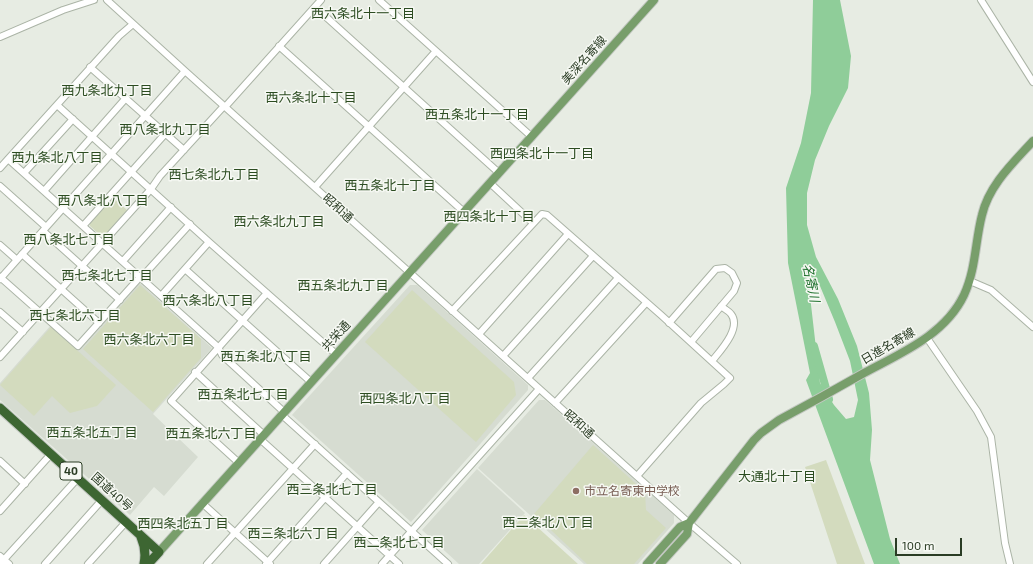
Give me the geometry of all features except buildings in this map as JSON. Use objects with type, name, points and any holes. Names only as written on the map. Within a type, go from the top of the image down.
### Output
[{"type":"highway","name":"国道40号","points":[[0,409],[159,552]]},
{"type":"highway","points":[[140,535],[146,555],[144,564]]},
{"type":"highway","points":[[148,564],[159,552]]},
{"type":"main road","name":"美深名寄線","points":[[532,137],[654,0]]},
{"type":"main road","name":"共栄通","points":[[159,552],[532,137]]},
{"type":"main road","name":"日進名寄線","points":[[660,564],[687,534],[689,523],[761,433],[779,420],[927,338],[952,314],[964,296],[970,281],[975,262],[982,214],[987,200],[1004,174],[1033,141]]},
{"type":"main road","name":"日進名寄線","points":[[647,564],[680,527],[689,523]]},
{"type":"street","points":[[0,37],[62,10],[94,0]]},
{"type":"street","name":"昭和通","points":[[107,0],[185,72],[689,523],[737,564]]},
{"type":"street","points":[[0,357],[151,189],[160,176],[321,0]]},
{"type":"street","points":[[379,0],[532,137]]},
{"type":"street","points":[[981,0],[1033,82]]},
{"type":"street","points":[[315,7],[499,173]]},
{"type":"street","points":[[1,166],[90,67],[119,36],[133,24]]},
{"type":"street","points":[[280,46],[464,212]]},
{"type":"street","points":[[315,187],[436,51]]},
{"type":"street","points":[[90,67],[184,150]]},
{"type":"street","points":[[185,72],[0,278],[78,346],[190,224]]},
{"type":"street","points":[[44,191],[126,98]]},
{"type":"street","points":[[57,105],[336,354]]},
{"type":"street","points":[[24,173],[73,119]]},
{"type":"street","points":[[83,226],[165,134]]},
{"type":"street","points":[[8,159],[218,347],[222,355],[315,444],[412,531],[444,563]]},
{"type":"street","points":[[490,183],[532,223]]},
{"type":"street","points":[[0,186],[82,266],[120,300]]},
{"type":"street","points":[[123,261],[170,207]]},
{"type":"street","points":[[452,311],[532,223],[542,214],[546,215],[691,342],[730,378],[701,404],[637,476]]},
{"type":"street","points":[[479,334],[568,234]]},
{"type":"street","points":[[161,296],[210,242]]},
{"type":"street","points":[[0,245],[17,260]]},
{"type":"street","points":[[22,254],[99,323]]},
{"type":"street","points":[[503,356],[593,256]]},
{"type":"street","points":[[669,323],[716,269],[725,268],[732,273],[737,283],[734,291],[691,342]]},
{"type":"street","points":[[185,269],[311,382]]},
{"type":"street","points":[[528,378],[618,278]]},
{"type":"street","points":[[970,281],[991,290],[1033,327]]},
{"type":"street","points":[[239,463],[170,401],[267,293]]},
{"type":"street","points":[[555,403],[646,303]]},
{"type":"street","points":[[712,361],[728,342],[734,323],[732,315],[722,306]]},
{"type":"street","points":[[0,312],[22,332]]},
{"type":"street","points":[[927,338],[977,411],[991,437],[1005,544],[1010,564]]},
{"type":"street","points":[[195,372],[294,468],[400,564]]},
{"type":"street","points":[[382,564],[540,389]]},
{"type":"street","points":[[207,564],[315,444]]},
{"type":"street","points":[[1,509],[51,454]]},
{"type":"street","points":[[0,461],[25,484]]},
{"type":"street","points":[[202,504],[268,563],[347,473]]},
{"type":"street","points":[[3,561],[78,478]]},
{"type":"street","points":[[44,564],[102,500]]},
{"type":"street","points":[[324,564],[379,502]]},
{"type":"street","points":[[88,564],[126,522]]},
{"type":"shaded area","points":[[813,0],[840,0],[851,56],[848,88],[829,126],[815,160],[807,193],[807,225],[816,257],[838,299],[857,346],[869,393],[872,430],[870,460],[890,539],[900,564],[874,564],[806,380],[810,373],[788,263],[786,188],[801,143],[811,93]],"holes":[[[806,275],[820,286],[850,361],[858,400],[854,417],[846,419],[834,405],[820,383],[810,296]]]},
{"type":"shaded area","points":[[112,197],[127,210],[104,236],[101,236],[90,226],[90,223]]},
{"type":"shaded area","points":[[140,283],[212,348],[153,414],[198,457],[164,496],[154,487],[130,515],[0,400],[0,383],[51,325],[79,350]]},
{"type":"shaded area","points":[[140,285],[201,339],[201,358],[153,412],[83,349]]},
{"type":"shaded area","points":[[410,285],[417,285],[528,385],[528,390],[411,522],[292,415]]},
{"type":"shaded area","points":[[412,290],[514,382],[516,395],[476,442],[365,342]]},
{"type":"shaded area","points":[[51,327],[116,385],[97,406],[70,413],[52,396],[34,416],[0,385]]},
{"type":"shaded area","name":"市立名寄東中学校","points":[[539,400],[545,400],[674,515],[674,523],[638,564],[584,564],[478,468]]},
{"type":"shaded area","points":[[593,445],[645,492],[646,510],[666,528],[634,564],[587,564],[534,514]]},
{"type":"shaded area","points":[[826,460],[865,564],[837,564],[805,467]]},
{"type":"shaded area","points":[[477,469],[525,513],[479,564],[459,564],[422,530]]},
{"type":"shaded area","points":[[524,515],[578,564],[481,564]]},
{"type":"waterway","name":"名寄川","points":[[814,346],[829,399]]},
{"type":"place","name":"市立名寄東中学校","points":[[576,491]]},
{"type":"district","name":"西六条北十一丁目","points":[[363,14]]},
{"type":"district","name":"西九条北九丁目","points":[[107,91]]},
{"type":"district","name":"西六条北十丁目","points":[[311,98]]},
{"type":"district","name":"西五条北十一丁目","points":[[477,115]]},
{"type":"district","name":"西八条北九丁目","points":[[165,130]]},
{"type":"district","name":"西四条北十一丁目","points":[[542,154]]},
{"type":"district","name":"西九条北八丁目","points":[[57,158]]},
{"type":"district","name":"西七条北九丁目","points":[[214,175]]},
{"type":"district","name":"西五条北十丁目","points":[[390,186]]},
{"type":"district","name":"西八条北八丁目","points":[[103,201]]},
{"type":"district","name":"西四条北十丁目","points":[[489,217]]},
{"type":"district","name":"西六条北九丁目","points":[[279,222]]},
{"type":"district","name":"西八条北七丁目","points":[[69,240]]},
{"type":"district","name":"西七条北七丁目","points":[[107,276]]},
{"type":"district","name":"西五条北九丁目","points":[[343,286]]},
{"type":"district","name":"西六条北八丁目","points":[[208,301]]},
{"type":"district","name":"西七条北六丁目","points":[[75,316]]},
{"type":"district","name":"西六条北六丁目","points":[[149,340]]},
{"type":"district","name":"西五条北八丁目","points":[[266,357]]},
{"type":"district","name":"西五条北七丁目","points":[[243,395]]},
{"type":"district","name":"西四条北八丁目","points":[[405,399]]},
{"type":"district","name":"西五条北五丁目","points":[[92,433]]},
{"type":"district","name":"西五条北六丁目","points":[[211,434]]},
{"type":"district","name":"大通北十丁目","points":[[777,477]]},
{"type":"district","name":"西三条北七丁目","points":[[332,490]]},
{"type":"district","name":"西二条北八丁目","points":[[548,523]]},
{"type":"district","name":"西四条北五丁目","points":[[183,524]]},
{"type":"district","name":"西三条北六丁目","points":[[293,534]]},
{"type":"district","name":"西二条北七丁目","points":[[399,543]]}]
